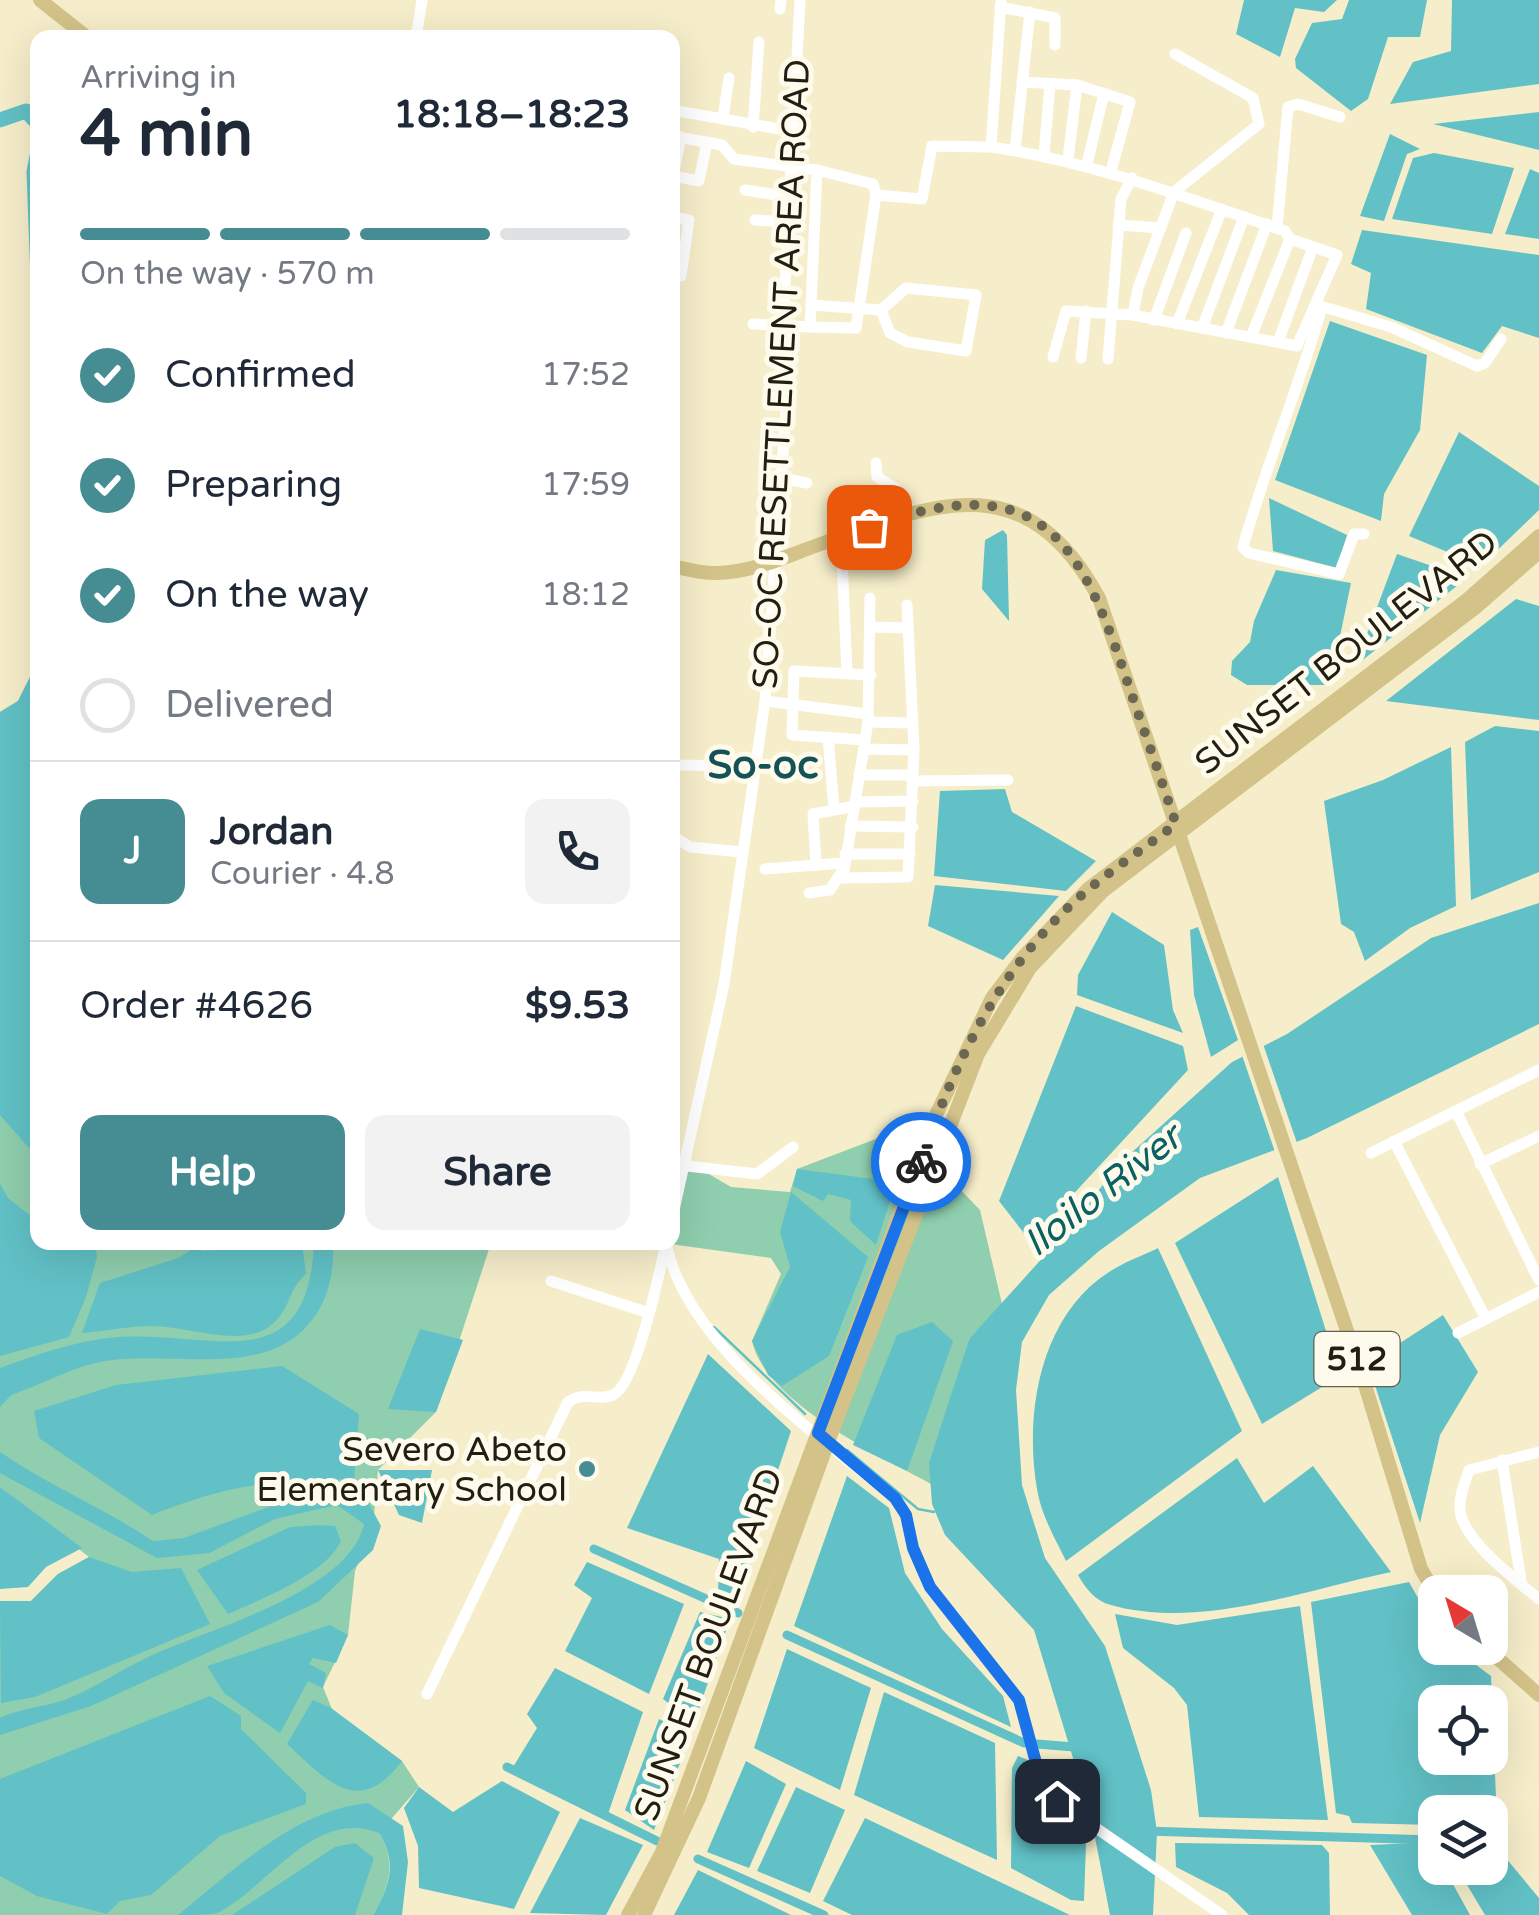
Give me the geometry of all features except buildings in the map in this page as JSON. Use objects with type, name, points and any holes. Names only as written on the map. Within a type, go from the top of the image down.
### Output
[{"type":"main road","points":[[40,0],[78,30]]},
{"type":"main road","name":"512","points":[[680,568],[714,574],[773,562],[910,513],[954,504],[989,505],[1024,516],[1051,532],[1072,552],[1100,598],[1294,1171],[1414,1549],[1426,1575]]},
{"type":"main road","name":"SUNSET BOULEVARD","points":[[1494,584],[1539,536]]},
{"type":"main road","name":"SUNSET BOULEVARD","points":[[628,1915],[662,1852],[823,1438],[942,1117],[1003,1007],[1030,968],[1103,891],[1539,552]]},
{"type":"main road","name":"SUNSET BOULEVARD","points":[[644,1915],[699,1798],[823,1438]]},
{"type":"main road","points":[[1505,1665],[1539,1695]]},
{"type":"street","points":[[417,30],[422,0]]},
{"type":"street","name":"SO-OC RESETTLEMENT AREA ROAD","points":[[680,1190],[724,984],[765,701],[786,410],[783,324],[800,0]]},
{"type":"street","points":[[990,148],[1001,4],[1055,18],[1056,45]]},
{"type":"street","points":[[1016,150],[1030,12]]},
{"type":"street","points":[[753,127],[759,42]]},
{"type":"street","points":[[1133,315],[1174,192],[1259,124],[1260,113],[1254,98],[1174,54]]},
{"type":"street","points":[[723,118],[729,78]]},
{"type":"street","points":[[1022,82],[1078,85],[1130,104],[1111,172]]},
{"type":"street","points":[[1044,155],[1050,84]]},
{"type":"street","points":[[1068,159],[1078,85]]},
{"type":"street","points":[[1086,164],[1104,93]]},
{"type":"street","points":[[1226,333],[1272,226],[1288,107],[1298,104],[1340,117]]},
{"type":"street","points":[[680,111],[791,131]]},
{"type":"street","points":[[680,138],[722,145],[734,159],[792,165],[866,179],[874,184],[876,194],[856,328],[753,324]]},
{"type":"street","points":[[680,177],[699,181],[707,142]]},
{"type":"street","points":[[876,194],[922,199],[932,146],[1016,150],[1068,159],[1132,178],[1272,226],[1290,238],[1337,255],[1296,396],[1264,469],[1242,547],[1249,553],[1339,574],[1354,534],[1364,534]]},
{"type":"street","points":[[810,327],[817,170]]},
{"type":"street","points":[[1108,359],[1121,199],[1132,178]]},
{"type":"street","points":[[745,190],[790,197]]},
{"type":"street","points":[[1177,324],[1222,209]]},
{"type":"street","points":[[1202,328],[1244,217]]},
{"type":"street","points":[[680,218],[689,220],[680,276]]},
{"type":"street","points":[[755,220],[789,222]]},
{"type":"street","points":[[1118,225],[1161,228]]},
{"type":"street","points":[[1154,320],[1186,233]]},
{"type":"street","points":[[1251,338],[1290,238]]},
{"type":"street","points":[[1278,342],[1314,247]]},
{"type":"street","points":[[811,305],[881,310],[906,288],[976,296],[966,351],[897,339],[881,310]]},
{"type":"street","points":[[1320,306],[1391,327],[1477,366],[1485,363],[1501,339]]},
{"type":"street","points":[[1052,358],[1063,313],[1133,315],[1299,345],[1320,306]]},
{"type":"street","points":[[1081,358],[1086,311]]},
{"type":"street","points":[[876,462],[877,478],[895,488],[910,513]]},
{"type":"street","points":[[780,478],[807,483]]},
{"type":"street","points":[[842,558],[847,673]]},
{"type":"street","points":[[870,598],[872,675],[868,718],[843,878],[905,880],[913,828],[914,750],[907,605]]},
{"type":"street","points":[[870,626],[908,628]]},
{"type":"street","points":[[872,675],[796,670],[792,735],[914,750]]},
{"type":"street","points":[[765,701],[913,722]]},
{"type":"street","points":[[828,737],[834,810]]},
{"type":"street","points":[[680,765],[755,766]]},
{"type":"street","points":[[859,776],[1008,780]]},
{"type":"street","points":[[816,865],[812,816],[856,804],[913,802]]},
{"type":"street","points":[[850,826],[913,828]]},
{"type":"street","points":[[680,840],[690,847],[742,852]]},
{"type":"street","points":[[766,869],[910,854]]},
{"type":"street","points":[[809,893],[830,890],[843,863]]},
{"type":"street","points":[[1371,1153],[1539,1070]]},
{"type":"street","points":[[1456,1111],[1539,1280]]},
{"type":"street","points":[[1480,1164],[1539,1136]]},
{"type":"street","points":[[1394,1140],[1486,1318]]},
{"type":"street","points":[[687,1166],[757,1174],[794,1147]]},
{"type":"street","points":[[427,1694],[568,1402],[585,1394],[617,1394],[650,1313],[664,1250]]},
{"type":"street","points":[[669,1250],[702,1326],[823,1438],[895,1498],[906,1515],[913,1548],[930,1587],[1019,1700],[1045,1785],[1057,1801],[1222,1915]]},
{"type":"street","points":[[552,1281],[650,1313]]},
{"type":"street","points":[[1458,1333],[1539,1292]]},
{"type":"street","points":[[1539,1452],[1468,1470],[1459,1504],[1461,1522],[1474,1541],[1539,1599]]},
{"type":"street","points":[[1502,1460],[1521,1581]]},
{"type":"green space","points":[[30,677],[30,1250],[489,1250],[436,1412],[378,1470],[373,1527],[355,1571],[348,1635],[323,1687],[332,1709],[402,1761],[419,1787],[379,1833],[388,1855],[389,1875],[373,1915],[0,1915],[0,1601],[31,1601],[58,1574],[89,1557],[0,1487],[0,712],[18,701]]},
{"type":"green space","points":[[902,1129],[980,1210],[1002,1304],[969,1339],[930,1463],[931,1484],[827,1425],[778,1385],[761,1364],[752,1341],[781,1274],[771,1258],[680,1245],[680,1157],[731,1187],[790,1192],[797,1169]]},
{"type":"water","points":[[1244,0],[1337,0],[1324,12],[1295,8],[1280,57],[1236,34]]},
{"type":"water","points":[[1349,0],[1427,0],[1420,37],[1388,37],[1368,99],[1351,111],[1296,68],[1295,59],[1312,23],[1342,19]]},
{"type":"water","points":[[1452,0],[1539,0],[1539,84],[1390,104],[1413,62],[1451,51]]},
{"type":"water","points":[[1539,112],[1539,150],[1433,124]]},
{"type":"water","points":[[1390,134],[1420,149],[1407,154],[1384,221],[1360,216]]},
{"type":"water","points":[[1434,153],[1514,168],[1492,234],[1392,219],[1413,158]]},
{"type":"water","points":[[1530,169],[1539,173],[1539,239],[1505,234]]},
{"type":"water","points":[[1362,230],[1539,255],[1539,338],[1502,326],[1482,353],[1366,309],[1371,273],[1351,264]]},
{"type":"water","points":[[1330,321],[1427,355],[1420,430],[1384,494],[1381,521],[1275,480]]},
{"type":"water","points":[[1459,432],[1539,486],[1539,510],[1481,566],[1409,536]]},
{"type":"water","points":[[1269,498],[1347,535],[1337,568],[1273,551]]},
{"type":"water","points":[[1003,530],[1007,535],[1009,621],[982,589],[985,540]]},
{"type":"water","points":[[1397,554],[1467,578],[1355,666]]},
{"type":"water","points":[[1276,570],[1351,583],[1330,685],[1247,685],[1231,675],[1232,661],[1250,642],[1254,621]]},
{"type":"water","points":[[1516,599],[1539,606],[1539,720],[1386,701]]},
{"type":"water","points":[[30,677],[30,1148],[0,1115],[0,712],[18,701]]},
{"type":"water","points":[[1495,726],[1539,731],[1539,872],[1471,900],[1465,742]]},
{"type":"water","points":[[1451,747],[1456,906],[1410,928],[1365,961],[1354,932],[1341,924],[1324,801],[1383,780]]},
{"type":"water","points":[[1005,789],[1012,812],[1096,861],[1066,891],[934,876],[940,791]]},
{"type":"water","points":[[935,885],[1059,896],[1003,960],[928,926]]},
{"type":"water","name":"Iloilo River","points":[[1539,903],[1539,1024],[1307,1138],[1200,1178],[1099,1251],[1049,1295],[1022,1342],[1016,1390],[1022,1485],[1045,1558],[1105,1646],[1151,1790],[1157,1832],[1153,1915],[1110,1915],[1091,1817],[1034,1630],[945,1535],[932,1504],[929,1463],[969,1339],[1066,1232],[1120,1163],[1232,1062],[1287,1034],[1431,938]]},
{"type":"water","points":[[1112,912],[1164,945],[1173,1010],[1183,1033],[1077,995],[1078,975]]},
{"type":"water","points":[[1198,927],[1238,1040],[1211,1057],[1194,995],[1190,930]]},
{"type":"water","points":[[1076,1006],[1183,1046],[1188,1070],[1030,1241],[999,1201]]},
{"type":"water","points":[[797,1169],[896,1182],[876,1245],[850,1221],[851,1200],[828,1194],[823,1201],[793,1186]]},
{"type":"water","points":[[1278,1177],[1340,1376],[1262,1424],[1175,1243]]},
{"type":"water","points":[[0,1184],[8,1198],[30,1215],[30,1250],[96,1250],[97,1257],[69,1337],[0,1356]]},
{"type":"water","points":[[791,1192],[868,1257],[829,1356],[782,1386],[768,1375],[752,1341],[790,1267],[780,1232]]},
{"type":"water","points":[[1158,1248],[1242,1431],[1066,1561],[1045,1517],[1037,1489],[1033,1430],[1042,1369],[1052,1340],[1086,1291],[1115,1268]]},
{"type":"water","points":[[191,1250],[303,1250],[306,1274],[275,1322],[255,1333],[227,1336],[152,1326],[82,1333],[100,1283],[178,1258]]},
{"type":"water","points":[[313,1250],[333,1250],[328,1290],[315,1316],[295,1337],[272,1350],[219,1359],[132,1358],[93,1363],[11,1395],[0,1407],[0,1368],[58,1348],[119,1337],[250,1340],[274,1332],[294,1315],[308,1287]]},
{"type":"water","points":[[1443,1315],[1478,1372],[1440,1435],[1420,1523],[1368,1364]]},
{"type":"water","points":[[932,1322],[953,1341],[907,1471],[853,1445],[897,1335]]},
{"type":"water","points":[[420,1329],[463,1340],[436,1412],[388,1409]]},
{"type":"water","points":[[708,1354],[791,1431],[735,1600],[718,1594],[719,1559],[627,1528]]},
{"type":"water","points":[[282,1366],[359,1414],[354,1479],[228,1490],[152,1515],[39,1438],[34,1411],[116,1385]]},
{"type":"water","points":[[0,1452],[153,1541],[184,1538],[309,1492],[346,1490],[368,1502],[381,1526],[373,1550],[318,1602],[91,1706],[0,1735],[0,1718],[74,1696],[148,1657],[305,1589],[332,1570],[353,1548],[364,1524],[337,1505],[275,1519],[209,1553],[157,1558],[0,1473]]},
{"type":"water","points":[[1237,1458],[1264,1503],[1313,1466],[1391,1572],[1252,1605],[1180,1613],[1111,1605],[1100,1601],[1084,1585],[1078,1575]]},
{"type":"water","points":[[378,1470],[432,1470],[422,1523],[399,1515]]},
{"type":"water","points":[[847,1476],[889,1508],[905,1573],[942,1629],[1003,1696],[1011,1727],[794,1626]]},
{"type":"water","points":[[0,1487],[82,1548],[46,1567],[28,1587],[0,1589]]},
{"type":"water","points":[[335,1526],[341,1541],[321,1565],[291,1585],[228,1614],[197,1570],[290,1527]]},
{"type":"water","points":[[89,1557],[132,1572],[181,1568],[210,1624],[35,1697],[1,1703],[0,1601],[31,1601],[58,1574]]},
{"type":"water","points":[[587,1562],[684,1604],[649,1694],[565,1651],[592,1598],[574,1585]]},
{"type":"water","points":[[1409,1582],[1418,1598],[1418,1665],[1476,1665],[1491,1676],[1491,1685],[1418,1685],[1418,1775],[1495,1775],[1496,1795],[1418,1795],[1418,1825],[1352,1823],[1349,1816],[1336,1813],[1311,1602]]},
{"type":"water","points":[[1300,1606],[1328,1820],[1199,1817],[1187,1705],[1174,1688],[1123,1648],[1115,1614],[1177,1625]]},
{"type":"water","points":[[700,1612],[730,1619],[694,1723],[663,1699]]},
{"type":"water","points":[[330,1625],[348,1635],[336,1663],[313,1658],[309,1664],[326,1673],[323,1688],[308,1681],[280,1733],[224,1693],[207,1666]]},
{"type":"water","points":[[787,1649],[871,1688],[840,1790],[754,1748]]},
{"type":"water","points":[[555,1668],[643,1712],[608,1814],[513,1767],[537,1728],[527,1714]]},
{"type":"water","points":[[884,1692],[995,1743],[997,1860],[854,1795]]},
{"type":"water","points":[[210,1696],[241,1716],[241,1729],[306,1793],[306,1804],[220,1836],[151,1895],[120,1901],[107,1914],[37,1896],[0,1876],[0,1779]]},
{"type":"water","points":[[313,1700],[331,1708],[402,1761],[372,1788],[358,1791],[330,1781],[287,1744]]},
{"type":"water","points":[[659,1719],[691,1735],[654,1830],[625,1810]]},
{"type":"water","points":[[1018,1756],[1028,1760],[1049,1807],[1086,1844],[1084,1901],[1071,1900],[1011,1868],[1012,1768]]},
{"type":"water","points":[[746,1761],[786,1784],[749,1868],[707,1852]]},
{"type":"water","points":[[502,1781],[560,1812],[514,1909],[419,1888],[418,1846],[404,1808],[419,1787],[453,1812]]},
{"type":"water","points":[[796,1787],[845,1810],[810,1893],[757,1871]]},
{"type":"water","points":[[368,1803],[403,1826],[408,1862],[402,1915],[373,1915],[387,1885],[388,1855],[379,1833],[355,1828],[333,1831],[313,1840],[217,1913],[178,1915],[290,1830],[341,1808]]},
{"type":"water","points":[[580,1818],[643,1845],[606,1915],[530,1913]]},
{"type":"water","points":[[865,1818],[1070,1915],[852,1915],[823,1901]]},
{"type":"water","points":[[355,1843],[374,1858],[355,1915],[232,1915],[335,1847]]},
{"type":"water","points":[[1175,1843],[1322,1845],[1329,1853],[1330,1915],[1249,1915],[1227,1893],[1176,1867]]},
{"type":"water","points":[[1418,1844],[1418,1885],[1453,1885],[1470,1915],[1412,1915],[1370,1845]]},
{"type":"water","points":[[1508,1861],[1539,1898],[1539,1915],[1485,1915],[1467,1885],[1508,1885]]},
{"type":"water","points":[[698,1870],[791,1915],[674,1915]]},
{"type":"pier","points":[[1262,1041],[1298,1146],[1276,1155],[1241,1052]]},
{"type":"waterway","points":[[0,120],[26,111],[30,115]]},
{"type":"waterway","points":[[714,1327],[805,1414]]},
{"type":"waterway","points":[[847,1450],[918,1509],[934,1512]]},
{"type":"waterway","points":[[594,1549],[738,1613]]},
{"type":"waterway","points":[[787,1635],[1024,1743]]},
{"type":"waterway","points":[[1037,1744],[1074,1747]]},
{"type":"waterway","points":[[507,1767],[657,1841]]},
{"type":"waterway","points":[[1146,1831],[1418,1840]]},
{"type":"waterway","points":[[698,1859],[824,1915]]},
{"type":"way so far","points":[[869,527],[954,504],[989,505],[1024,516],[1051,532],[1072,552],[1100,598],[1176,824],[1088,889],[1057,918],[992,998],[936,1114],[921,1162]]},
{"type":"place","name":"Severo Abeto Elementary School","points":[[587,1469]]},
{"type":"district","name":"So-oc","points":[[763,764]]},
{"type":"route","points":[[921,1162],[818,1433],[895,1498],[906,1515],[913,1548],[930,1587],[1019,1700],[1038,1770],[1057,1801]]}]
